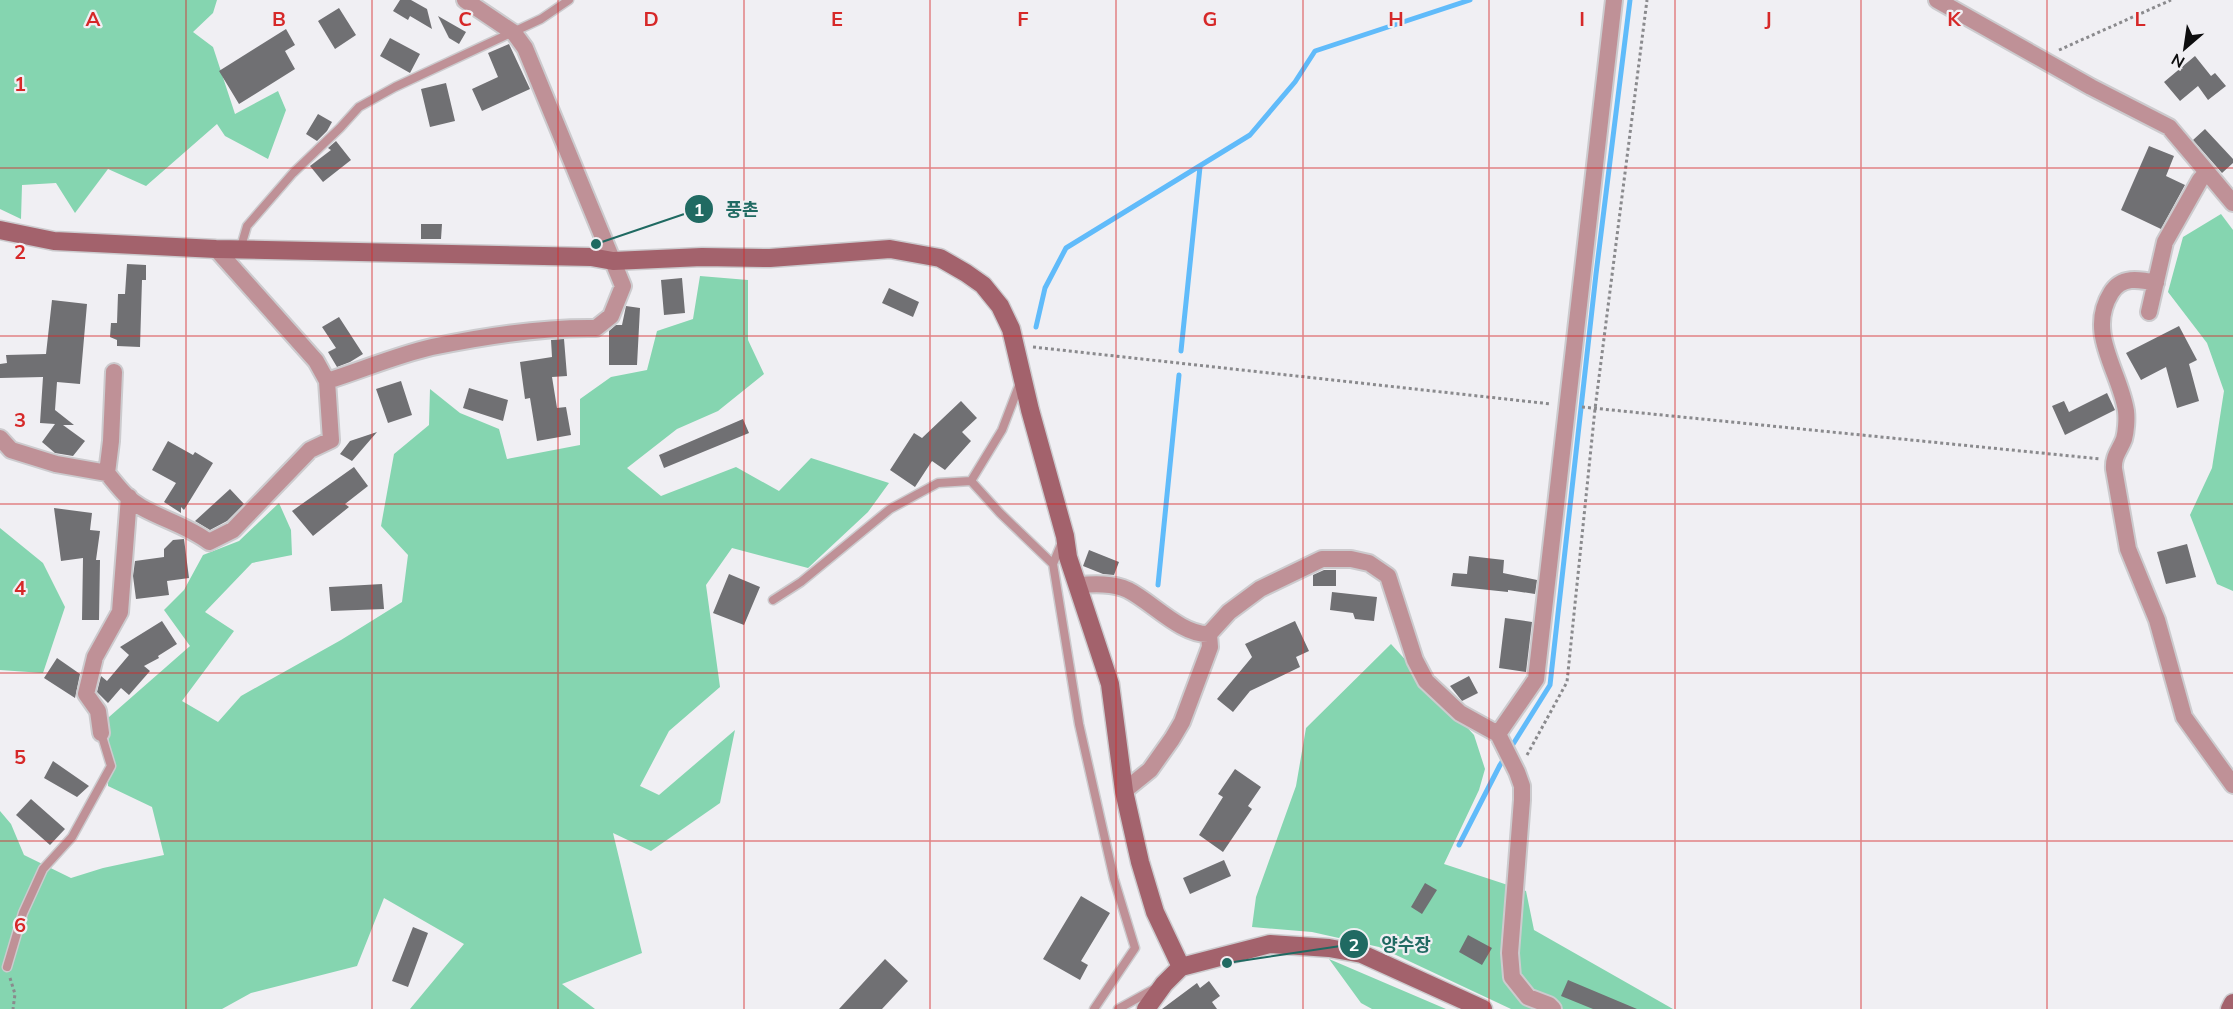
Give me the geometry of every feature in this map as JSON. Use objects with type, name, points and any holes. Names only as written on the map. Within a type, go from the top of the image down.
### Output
[{"type":"street","points":[[327,381],[430,348],[494,337],[570,328],[596,328],[611,316],[623,286],[525,48],[514,33],[465,0]]},
{"type":"street","points":[[1507,753],[1536,679],[1614,0]]},
{"type":"street","points":[[1937,0],[2169,127],[2233,203]]},
{"type":"street","points":[[2149,312],[2165,242],[2200,180],[2207,172]]},
{"type":"street","points":[[0,230],[54,241],[240,250],[591,257],[613,261],[702,257],[770,258],[890,249],[940,258],[983,285],[1000,306],[1011,329],[1013,344],[1065,536],[1068,558],[1110,684],[1124,791],[1140,862],[1155,912],[1181,967]]},
{"type":"street","points":[[0,438],[11,450],[56,464],[107,473],[139,506],[192,530],[209,542],[233,530],[310,450],[331,440],[327,381],[316,362],[216,249]]},
{"type":"street","points":[[2156,283],[2135,278],[2116,285],[2106,301],[2100,321],[2127,412],[2124,439],[2114,460],[2128,549],[2157,620],[2184,717],[2233,785]]},
{"type":"street","points":[[107,473],[114,372]]},
{"type":"street","points":[[101,734],[98,711],[87,694],[95,657],[120,612],[129,497]]},
{"type":"street","points":[[1124,791],[1150,770],[1182,723],[1210,647],[1209,634],[1229,612],[1260,589],[1322,559],[1351,559],[1369,563],[1388,576],[1415,660],[1426,681],[1507,753],[1522,786],[1510,953],[1512,977],[1528,997],[1549,1005],[1553,1009]]},
{"type":"street","points":[[1078,585],[1103,584],[1128,590],[1151,607],[1198,634],[1209,634]]},
{"type":"street","points":[[1146,1009],[1164,984],[1181,967],[1270,944],[1329,948],[1362,954],[1483,1009]]},
{"type":"street","points":[[2230,1009],[2233,1003]]},
{"type":"lane","points":[[240,250],[247,226],[293,173],[340,128],[359,106],[541,20],[568,0]]},
{"type":"lane","points":[[971,481],[1002,430],[1022,378]]},
{"type":"lane","points":[[971,481],[1000,513],[1053,564]]},
{"type":"lane","points":[[773,600],[801,582],[890,509],[938,483],[971,481]]},
{"type":"lane","points":[[1065,536],[1053,564],[1079,724],[1114,879],[1135,948],[1094,1009]]},
{"type":"lane","points":[[6,967],[23,913],[43,869],[72,837],[111,766],[101,734]]},
{"type":"lane","points":[[1118,1009],[1164,984]]},
{"type":"path","points":[[1507,753],[1567,682],[1595,409],[1647,0]]},
{"type":"path","points":[[2041,58],[2171,0]]},
{"type":"path","points":[[1013,344],[1567,406]]},
{"type":"path","points":[[1588,408],[2114,460]]},
{"type":"path","points":[[6,967],[15,994],[13,1009]]},
{"type":"green space","points":[[0,0],[217,0],[213,13],[193,32],[213,47],[235,114],[278,91],[286,110],[268,159],[225,136],[217,124],[146,186],[108,169],[75,213],[56,183],[22,185],[21,219],[0,209]]},
{"type":"green space","points":[[2221,214],[2233,230],[2233,591],[2217,584],[2190,515],[2212,468],[2224,391],[2207,343],[2168,292],[2183,237]]},
{"type":"green space","points":[[700,276],[748,280],[748,340],[764,374],[718,411],[677,429],[627,468],[661,496],[736,467],[779,491],[811,458],[889,483],[868,512],[808,568],[732,548],[706,585],[720,687],[669,731],[640,786],[659,795],[735,730],[720,803],[651,851],[613,833],[642,953],[562,984],[595,1009],[410,1009],[464,944],[384,898],[357,966],[251,993],[222,1009],[0,1009],[0,811],[11,824],[24,855],[71,878],[103,868],[164,855],[152,807],[108,786],[109,717],[190,646],[164,610],[184,590],[203,555],[239,541],[279,503],[291,530],[292,555],[252,563],[205,612],[234,631],[182,701],[218,722],[241,696],[341,640],[402,602],[408,555],[381,526],[394,454],[429,425],[430,389],[460,413],[499,429],[507,459],[580,445],[580,399],[611,377],[647,370],[657,331],[693,319]]},
{"type":"green space","points":[[0,528],[43,563],[65,607],[43,673],[0,670]]},
{"type":"green space","points":[[1391,644],[1474,735],[1485,769],[1479,790],[1444,864],[1526,891],[1534,930],[1673,1009],[1511,1009],[1379,947],[1312,932],[1252,927],[1256,897],[1296,786],[1306,728]]},
{"type":"green space","points":[[1329,959],[1446,1009],[1372,1009],[1361,1003]]},
{"type":"building","points":[[400,0],[411,0],[427,9],[432,29],[410,16],[408,20],[393,11]]},
{"type":"building","points":[[339,8],[356,35],[335,49],[318,21]]},
{"type":"building","points":[[438,16],[466,32],[459,44],[449,38]]},
{"type":"building","points":[[286,29],[295,45],[285,51],[295,69],[239,104],[219,71]]},
{"type":"building","points":[[390,38],[420,54],[410,73],[380,56]]},
{"type":"building","points":[[509,44],[530,89],[482,111],[472,89],[498,77],[488,53]]},
{"type":"building","points":[[2195,56],[2211,76],[2215,73],[2226,86],[2208,100],[2198,86],[2180,101],[2164,82]]},
{"type":"building","points":[[446,83],[455,121],[430,127],[421,89]]},
{"type":"building","points":[[318,114],[332,122],[317,141],[306,134]]},
{"type":"building","points":[[2205,129],[2233,159],[2233,163],[2222,173],[2193,140]]},
{"type":"building","points":[[336,141],[351,160],[323,182],[310,166],[331,150],[328,148]]},
{"type":"building","points":[[2149,146],[2174,156],[2166,176],[2185,185],[2161,229],[2121,210]]},
{"type":"building","points":[[421,224],[442,224],[441,239],[421,239]]},
{"type":"building","points":[[127,264],[146,265],[146,280],[142,280],[140,347],[117,346],[117,340],[110,337],[111,323],[117,323],[118,294],[125,294]]},
{"type":"building","points":[[682,278],[685,313],[664,315],[661,280]]},
{"type":"building","points":[[889,288],[919,302],[913,317],[882,303]]},
{"type":"building","points":[[52,300],[87,304],[80,384],[57,382],[55,410],[74,425],[63,425],[85,441],[73,456],[55,453],[42,442],[55,424],[40,423],[43,377],[0,378],[0,364],[7,363],[6,355],[46,354]]},
{"type":"building","points":[[626,306],[640,308],[637,365],[609,365],[609,331],[616,325],[622,325]]},
{"type":"building","points":[[339,317],[363,354],[337,367],[328,352],[336,348],[322,327]]},
{"type":"building","points":[[2179,326],[2197,360],[2189,364],[2199,401],[2177,408],[2166,367],[2141,380],[2126,353]]},
{"type":"building","points":[[564,339],[567,376],[552,377],[557,408],[566,407],[571,435],[537,441],[530,398],[525,399],[520,362],[552,357],[551,340]]},
{"type":"building","points":[[401,381],[412,415],[388,423],[376,389]]},
{"type":"building","points":[[469,388],[508,400],[503,421],[463,408]]},
{"type":"building","points":[[2107,393],[2115,410],[2065,435],[2052,406],[2064,401],[2069,412]]},
{"type":"building","points":[[961,401],[977,418],[962,432],[971,441],[945,470],[932,461],[915,487],[890,470],[914,433],[922,438]]},
{"type":"building","points":[[743,419],[749,433],[664,468],[659,455]]},
{"type":"building","points":[[377,432],[352,461],[340,454],[350,441]]},
{"type":"building","points":[[168,441],[193,455],[195,452],[213,463],[184,510],[181,507],[181,513],[164,502],[176,483],[152,470]]},
{"type":"building","points":[[354,467],[368,486],[345,504],[349,507],[313,536],[292,511]]},
{"type":"building","points":[[230,489],[244,504],[227,521],[210,530],[195,521]]},
{"type":"building","points":[[54,508],[92,513],[90,530],[100,531],[96,560],[100,560],[99,620],[82,620],[83,558],[61,561]]},
{"type":"building","points":[[184,539],[189,578],[167,581],[169,595],[136,599],[133,576],[135,561],[164,557],[164,549],[173,540]]},
{"type":"building","points":[[2187,544],[2196,577],[2166,584],[2157,552]]},
{"type":"building","points":[[1089,550],[1119,562],[1114,575],[1103,574],[1083,566]]},
{"type":"building","points":[[1469,556],[1504,560],[1503,573],[1537,580],[1535,594],[1451,586],[1453,573],[1467,574]]},
{"type":"building","points":[[1324,570],[1336,570],[1336,586],[1313,586],[1313,575]]},
{"type":"building","points":[[729,574],[760,587],[744,625],[713,613]]},
{"type":"building","points":[[382,584],[384,609],[331,611],[329,587]]},
{"type":"building","points":[[1332,592],[1377,597],[1374,621],[1355,619],[1353,613],[1330,610]]},
{"type":"building","points":[[1505,618],[1532,622],[1526,672],[1499,668]]},
{"type":"building","points":[[162,621],[177,644],[144,666],[150,671],[129,695],[121,688],[108,703],[97,692],[101,676],[107,681],[129,655],[120,647]]},
{"type":"building","points":[[1295,621],[1309,651],[1296,657],[1300,667],[1250,691],[1233,712],[1217,699],[1252,657],[1245,644]]},
{"type":"building","points":[[57,658],[80,674],[75,698],[44,678]]},
{"type":"building","points":[[1469,676],[1478,693],[1462,701],[1450,686]]},
{"type":"building","points":[[53,761],[89,786],[77,797],[44,778]]},
{"type":"building","points":[[1235,769],[1261,787],[1248,806],[1252,809],[1223,852],[1199,835],[1223,797],[1218,794]]},
{"type":"building","points":[[31,799],[65,829],[50,845],[16,815]]},
{"type":"building","points":[[1224,860],[1231,876],[1190,894],[1183,878]]},
{"type":"building","points":[[1425,883],[1437,890],[1422,914],[1411,907]]},
{"type":"building","points":[[1081,896],[1110,913],[1081,961],[1088,965],[1080,980],[1043,959]]},
{"type":"building","points":[[413,927],[428,933],[408,987],[392,981]]},
{"type":"building","points":[[1468,935],[1492,948],[1482,965],[1459,952]]},
{"type":"building","points":[[885,959],[908,981],[882,1009],[839,1009]]},
{"type":"building","points":[[1568,980],[1637,1009],[1593,1009],[1561,996]]},
{"type":"building","points":[[1209,981],[1220,996],[1212,1002],[1217,1009],[1162,1009],[1197,983],[1200,988]]},
{"type":"waterway","points":[[1036,327],[1045,288],[1066,248],[1250,135],[1295,82],[1315,51],[1470,0]]},
{"type":"waterway","points":[[1459,845],[1500,765],[1550,685],[1596,274],[1630,0]]},
{"type":"waterway","points":[[1181,351],[1200,167]]},
{"type":"waterway","points":[[1158,585],[1179,375]]},
{"type":"place","name":"풍촌","points":[[596,244]]},
{"type":"place","name":"양수장","points":[[1227,963]]}]
